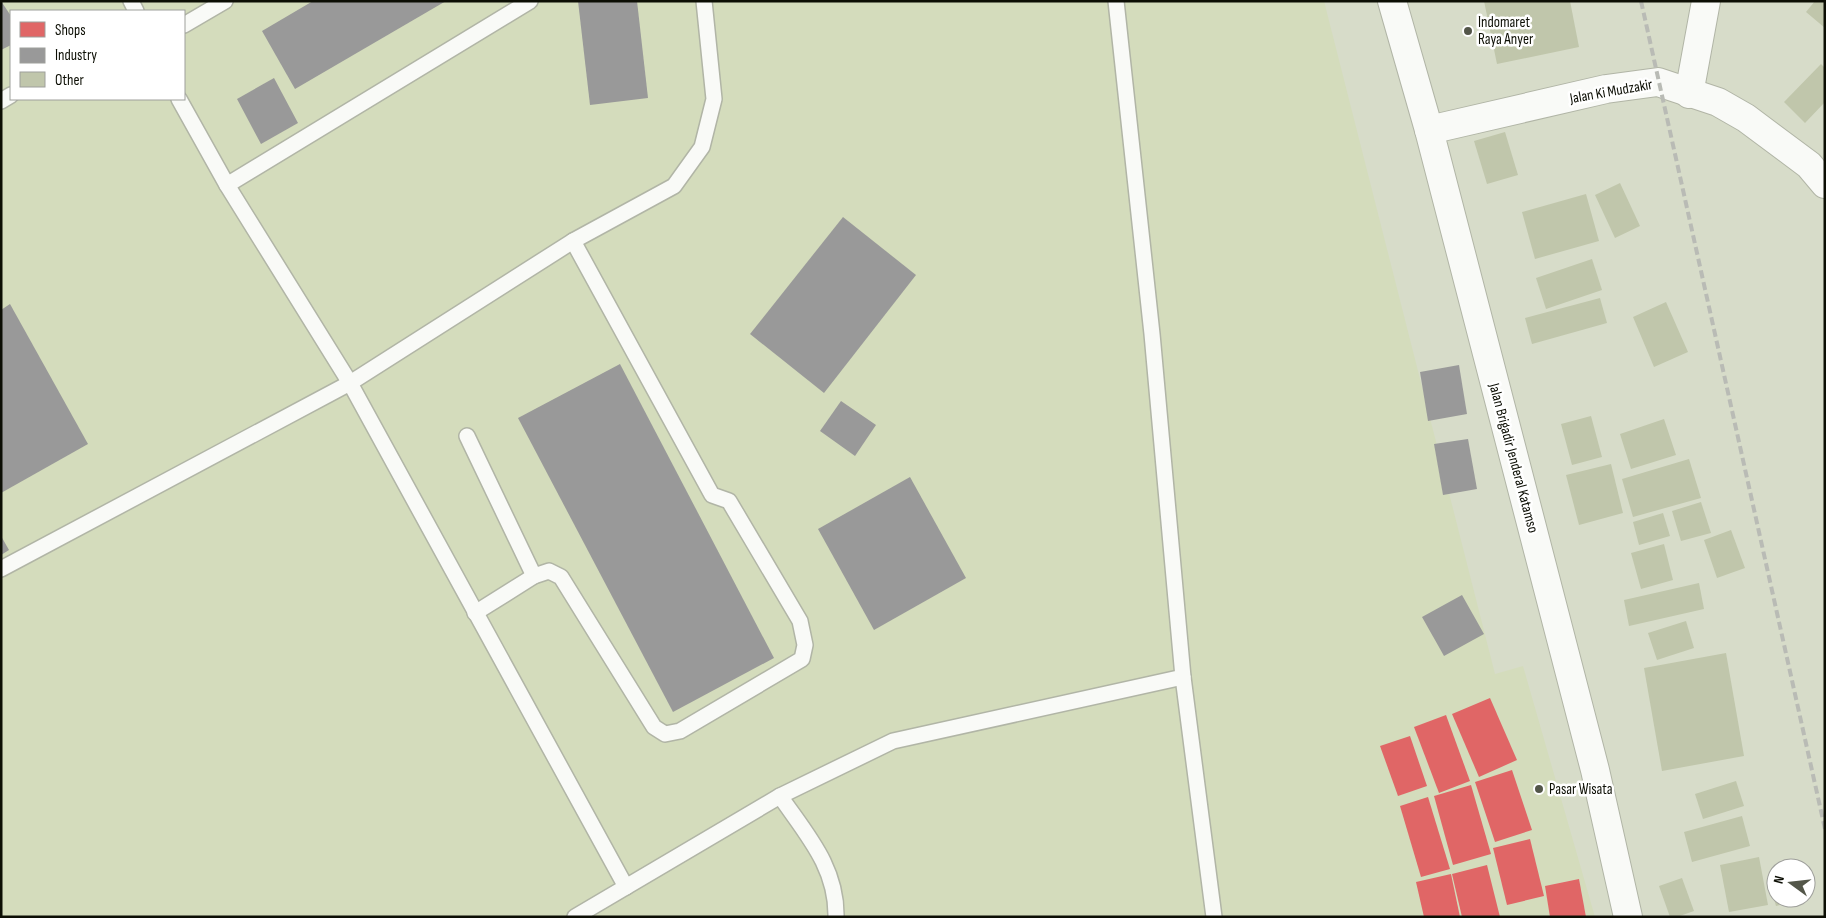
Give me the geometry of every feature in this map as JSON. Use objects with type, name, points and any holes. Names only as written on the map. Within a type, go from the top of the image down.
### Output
[{"type":"main road","name":"Jalan Brigadir Jenderal Katamso","points":[[1392,1],[1429,130],[1595,770],[1628,917]]},
{"type":"main road","points":[[1689,94],[1706,1]]},
{"type":"main road","name":"Jalan Ki Mudzakir","points":[[1429,130],[1606,89],[1658,82],[1689,94],[1718,102],[1746,118],[1808,165],[1825,184]]},
{"type":"lane","points":[[185,25],[225,1]]},
{"type":"lane","points":[[227,185],[530,1]]},
{"type":"lane","points":[[1,569],[350,383],[573,241],[674,186],[702,147],[714,99],[704,1]]},
{"type":"lane","points":[[1116,1],[1153,344],[1183,677],[1214,917]]},
{"type":"lane","points":[[180,100],[227,185],[350,383],[626,887]]},
{"type":"lane","points":[[475,613],[534,576],[549,571],[561,577],[654,726],[665,734],[680,731],[802,659],[805,645],[800,621],[729,502],[712,495],[573,241]]},
{"type":"lane","points":[[467,436],[534,576]]},
{"type":"lane","points":[[575,917],[780,796],[893,741],[1183,677]]},
{"type":"lane","points":[[780,796],[827,864],[836,917]]},
{"type":"shaded area","points":[[1,1],[1324,1],[1495,674],[1523,666],[1595,917],[1586,917],[1579,879],[1549,885],[1557,917],[1,917]]},
{"type":"building: Shops","points":[[1490,698],[1517,760],[1479,777],[1452,714]]},
{"type":"building: Shops","points":[[1446,715],[1470,781],[1439,793],[1414,727]]},
{"type":"building: Shops","points":[[1410,736],[1427,786],[1398,796],[1380,746]]},
{"type":"building: Shops","points":[[1512,770],[1532,830],[1495,842],[1475,782]]},
{"type":"building: Shops","points":[[1471,785],[1491,854],[1453,865],[1434,796]]},
{"type":"building: Shops","points":[[1428,797],[1450,869],[1421,877],[1400,806]]},
{"type":"building: Shops","points":[[1530,839],[1544,896],[1507,905],[1493,848]]},
{"type":"building: Shops","points":[[1487,865],[1500,917],[1462,917],[1452,874]]},
{"type":"building: Shops","points":[[1451,874],[1460,917],[1424,917],[1416,882]]},
{"type":"building: Shops","points":[[1579,879],[1586,917],[1550,917],[1545,886]]},
{"type":"building: Industry","points":[[1,1],[10,14],[10,46],[1,50]]},
{"type":"building: Industry","points":[[313,1],[446,1],[295,89],[262,31]]},
{"type":"building: Industry","points":[[578,1],[637,1],[648,98],[590,105]]},
{"type":"building: Industry","points":[[274,78],[298,123],[261,144],[237,99]]},
{"type":"building: Industry","points":[[843,217],[916,275],[824,393],[750,334]]},
{"type":"building: Industry","points":[[10,304],[88,444],[1,493],[1,310]]},
{"type":"building: Industry","points":[[620,364],[774,658],[673,712],[518,418]]},
{"type":"building: Industry","points":[[1459,365],[1467,414],[1428,421],[1420,372]]},
{"type":"building: Industry","points":[[841,401],[876,425],[855,456],[820,431]]},
{"type":"building: Industry","points":[[1468,439],[1477,489],[1443,495],[1434,444]]},
{"type":"building: Industry","points":[[910,477],[966,578],[874,630],[818,529]]},
{"type":"building: Industry","points":[[1,536],[9,550],[1,555]]},
{"type":"building: Industry","points":[[1462,595],[1484,634],[1444,656],[1422,617]]},
{"type":"building: Other","points":[[1484,1],[1570,1],[1579,47],[1497,64]]},
{"type":"building: Other","points":[[1815,1],[1825,1],[1825,28],[1806,12]]},
{"type":"building: Other","points":[[1821,64],[1825,68],[1825,102],[1805,123],[1784,102]]},
{"type":"building: Other","points":[[1505,132],[1518,175],[1487,184],[1474,141]]},
{"type":"building: Other","points":[[1620,183],[1640,226],[1615,238],[1595,195]]},
{"type":"building: Other","points":[[1586,194],[1599,241],[1535,259],[1522,212]]},
{"type":"building: Other","points":[[1592,259],[1602,290],[1546,309],[1536,278]]},
{"type":"building: Other","points":[[1600,298],[1607,323],[1532,344],[1525,318]]},
{"type":"building: Other","points":[[1666,302],[1688,352],[1654,367],[1633,317]]},
{"type":"building: Other","points":[[1591,416],[1602,457],[1572,465],[1561,424]]},
{"type":"building: Other","points":[[1664,419],[1676,455],[1631,469],[1620,434]]},
{"type":"building: Other","points":[[1689,459],[1701,498],[1633,517],[1622,479]]},
{"type":"building: Other","points":[[1611,464],[1623,513],[1579,525],[1566,475]]},
{"type":"building: Other","points":[[1701,502],[1711,533],[1681,541],[1672,511]]},
{"type":"building: Other","points":[[1663,513],[1670,536],[1639,545],[1633,522]]},
{"type":"building: Other","points":[[1731,530],[1745,568],[1717,578],[1704,540]]},
{"type":"building: Other","points":[[1664,544],[1673,580],[1641,589],[1631,553]]},
{"type":"building: Other","points":[[1699,583],[1704,609],[1629,626],[1624,600]]},
{"type":"building: Other","points":[[1686,621],[1694,648],[1657,660],[1648,633]]},
{"type":"building: Other","points":[[1726,653],[1744,756],[1662,771],[1644,668]]},
{"type":"building: Other","points":[[1736,781],[1744,806],[1703,819],[1695,794]]},
{"type":"building: Other","points":[[1742,816],[1750,846],[1692,862],[1684,832]]},
{"type":"building: Other","points":[[1759,857],[1766,894],[1766,905],[1729,912],[1720,865]]},
{"type":"building: Other","points":[[1682,878],[1694,911],[1677,917],[1670,917],[1659,886]]},
{"type":"railway","points":[[1641,1],[1825,829]]},
{"type":"place","name":"Indomaret Raya Anyer","points":[[1468,31]]},
{"type":"place","name":"Pasar Wisata","points":[[1539,789]]}]
